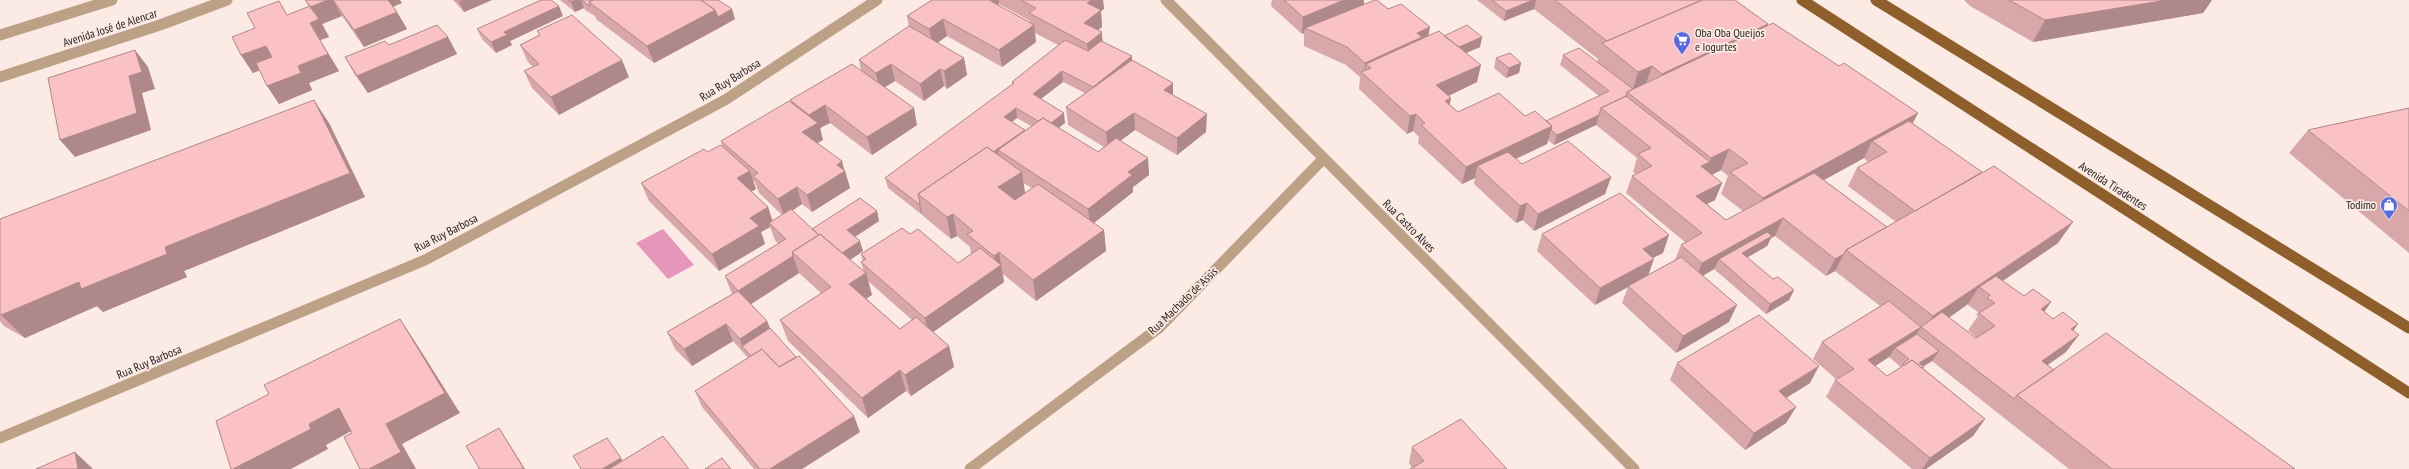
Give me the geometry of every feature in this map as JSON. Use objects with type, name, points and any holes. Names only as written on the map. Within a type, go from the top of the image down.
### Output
[{"type":"main road","name":"Avenida Tiradentes","points":[[1802,0],[2409,393]]},
{"type":"main road","points":[[1876,0],[2409,328]]},
{"type":"street","points":[[0,35],[112,0]]},
{"type":"street","name":"Avenida José de Alencar","points":[[0,77],[160,25],[227,0]]},
{"type":"street","name":"Rua Ruy Barbosa","points":[[0,438],[425,260],[725,100],[877,0]]},
{"type":"street","name":"Rua Castro Alves","points":[[1166,0],[1634,469]]},
{"type":"street","name":"Rua Machado de Assis","points":[[970,469],[1160,327],[1323,158]]},
{"type":"shaded area","points":[[663,229],[694,265],[668,279],[636,243]]},
{"type":"building","points":[[305,0],[328,0],[310,7],[319,19],[310,23],[328,54],[298,66],[301,73],[267,86],[256,63],[272,57],[266,46],[241,55],[232,37],[255,28],[247,13],[279,1],[287,15],[310,6]]},
{"type":"building","points":[[333,0],[388,0],[397,12],[354,30]]},
{"type":"building","points":[[541,0],[551,0],[559,6],[504,32],[507,35],[491,42],[477,29]]},
{"type":"building","points":[[581,0],[593,0],[589,2],[590,6]]},
{"type":"building","points":[[593,0],[701,0],[715,10],[647,46],[589,2]]},
{"type":"building","points":[[701,0],[718,0],[732,9],[718,17],[715,10]]},
{"type":"building","points":[[932,0],[989,0],[1034,25],[999,50],[943,19],[929,29],[907,16]]},
{"type":"building","points":[[1021,0],[1092,0],[1087,3],[1101,10],[1084,23],[1102,32],[1087,44],[1029,13],[1036,8]]},
{"type":"building","points":[[1284,0],[1344,0],[1303,17]]},
{"type":"building","points":[[1375,0],[1388,9],[1401,4],[1430,27],[1417,33],[1422,37],[1365,63],[1347,47],[1305,28]]},
{"type":"building","points":[[1492,0],[1533,0],[1506,11]]},
{"type":"building","points":[[1555,0],[1702,0],[1607,41]]},
{"type":"building","points":[[1702,0],[1735,0],[1768,24],[1662,74],[1652,66],[1638,72],[1602,43]]},
{"type":"building","points":[[2009,0],[2167,0],[2045,20]]},
{"type":"building","points":[[572,15],[622,60],[551,97],[524,71],[539,64],[520,45],[540,35],[537,31]]},
{"type":"building","points":[[1773,23],[1839,66],[1844,63],[1918,113],[1763,198],[1730,172],[1748,163],[1729,149],[1711,158],[1627,92]]},
{"type":"building","points":[[437,25],[448,37],[357,76],[345,57],[385,41],[389,45]]},
{"type":"building","points":[[1467,25],[1482,37],[1459,47],[1444,36]]},
{"type":"building","points":[[909,26],[964,58],[944,71],[940,69],[920,84],[891,64],[876,73],[859,60]]},
{"type":"building","points":[[1439,31],[1481,65],[1436,85],[1451,98],[1445,101],[1458,112],[1499,93],[1525,116],[1535,111],[1552,126],[1466,167],[1421,125],[1425,123],[1416,114],[1410,116],[1361,72],[1371,68],[1366,64]]},
{"type":"building","points":[[1065,40],[1088,51],[1101,41],[1132,56],[1093,87],[1062,71],[1033,94],[1064,113],[1051,123],[1043,118],[1038,121],[1016,108],[1004,117],[1025,130],[993,152],[987,147],[918,194],[919,204],[885,178],[1014,83],[1012,82]]},
{"type":"building","points":[[1579,48],[1633,89],[1627,92],[1626,96],[1601,108],[1599,115],[1557,135],[1551,130],[1552,126],[1546,121],[1609,91],[1563,55]]},
{"type":"building","points":[[135,50],[142,72],[129,76],[137,113],[60,140],[48,78]]},
{"type":"building","points":[[1510,53],[1521,63],[1509,68],[1496,58]]},
{"type":"building","points":[[1132,60],[1173,83],[1164,90],[1207,114],[1177,138],[1134,113],[1106,132],[1066,107]]},
{"type":"building","points":[[852,64],[914,108],[867,137],[825,105],[809,115],[790,100]]},
{"type":"building","points":[[1626,96],[1710,162],[1701,166],[1722,183],[1696,196],[1726,220],[1814,173],[1887,227],[1846,250],[1844,254],[1835,259],[1783,218],[1702,263],[1681,245],[1702,233],[1632,176],[1652,166],[1638,154],[1651,148],[1601,108]]},
{"type":"building","points":[[314,100],[350,173],[165,247],[167,254],[81,289],[79,282],[1,315],[0,314],[0,219]]},
{"type":"building","points":[[789,101],[818,123],[802,132],[842,161],[837,165],[845,171],[807,195],[797,187],[778,199],[753,176],[758,173],[721,141]]},
{"type":"building","points":[[2409,108],[2409,211],[2308,130]]},
{"type":"building","points":[[1043,118],[1098,152],[1116,138],[1148,158],[1128,172],[1132,175],[1088,209],[998,150]]},
{"type":"building","points":[[1909,121],[1982,172],[1915,211],[1857,168],[1887,152],[1872,141]]},
{"type":"building","points":[[1568,141],[1611,177],[1538,214],[1527,203],[1520,206],[1477,166],[1508,152],[1522,164]]},
{"type":"building","points":[[721,145],[750,171],[737,178],[768,207],[750,218],[759,226],[712,254],[641,183],[704,149],[707,152]]},
{"type":"building","points":[[987,147],[1022,172],[998,187],[1015,200],[1038,184],[1104,230],[1033,280],[999,252],[994,256],[967,234],[973,231],[953,214],[947,217],[918,194]]},
{"type":"building","points":[[1994,166],[2073,222],[1933,316],[1846,250]]},
{"type":"building","points":[[1620,193],[1669,235],[1643,249],[1654,259],[1600,288],[1542,234]]},
{"type":"building","points":[[860,198],[877,211],[847,230],[860,241],[842,253],[812,229]]},
{"type":"building","points":[[791,209],[819,235],[792,252],[793,256],[738,291],[725,276],[786,239],[769,223]]},
{"type":"building","points":[[902,228],[910,234],[918,229],[958,263],[980,248],[1001,265],[925,318],[861,262],[866,259],[861,254]]},
{"type":"building","points":[[1767,232],[1772,236],[1742,253],[1773,279],[1778,277],[1794,290],[1770,304],[1719,259]]},
{"type":"building","points":[[820,234],[866,273],[849,284],[900,329],[916,317],[949,346],[905,375],[900,370],[862,398],[780,320],[831,287],[792,252]]},
{"type":"building","points":[[1681,257],[1737,305],[1683,336],[1628,286]]},
{"type":"building","points":[[1996,276],[2024,296],[2033,289],[2051,302],[2041,309],[2053,319],[2063,312],[2078,324],[2071,329],[2079,335],[2042,361],[2054,370],[2017,395],[2014,399],[1921,327],[1942,312],[1976,338],[1995,326],[1979,313],[1995,303],[1987,298],[1990,295],[1979,287]]},
{"type":"building","points":[[738,291],[767,321],[740,339],[726,324],[684,349],[667,332]]},
{"type":"building","points":[[1889,301],[1921,327],[1868,360],[1887,376],[1912,360],[1985,419],[1930,458],[1835,380],[1854,369],[1822,342]]},
{"type":"building","points":[[1759,315],[1819,366],[1779,391],[1796,407],[1754,433],[1677,363]]},
{"type":"building","points":[[400,319],[445,393],[386,424],[401,452],[369,469],[360,469],[344,437],[352,433],[339,408],[309,424],[311,429],[231,469],[216,421],[269,394],[264,385]]},
{"type":"building","points":[[770,328],[796,357],[779,367],[762,349],[751,356],[742,346]]},
{"type":"building","points":[[2106,333],[2295,469],[2112,469],[2017,395]]},
{"type":"building","points":[[1917,334],[1939,351],[1919,363],[1924,367],[1922,368],[1912,360],[1905,365],[1903,364],[1909,359],[1895,348]]},
{"type":"building","points":[[762,349],[779,367],[799,356],[854,416],[770,469],[760,469],[695,391]]},
{"type":"building","points":[[1461,419],[1507,469],[1410,469],[1424,461],[1412,447]]},
{"type":"building","points":[[499,428],[524,469],[478,469],[479,468],[466,446]]},
{"type":"building","points":[[663,436],[689,469],[609,469]]},
{"type":"building","points":[[607,438],[621,458],[602,469],[581,469],[573,456]]},
{"type":"building","points":[[75,452],[78,469],[36,469]]},
{"type":"building","points":[[722,458],[731,469],[705,469]]},
{"type":"place","name":"Oba Oba Queijos e Iogurtes","points":[[1682,55]]},
{"type":"place","name":"Todimo","points":[[2389,220]]}]
